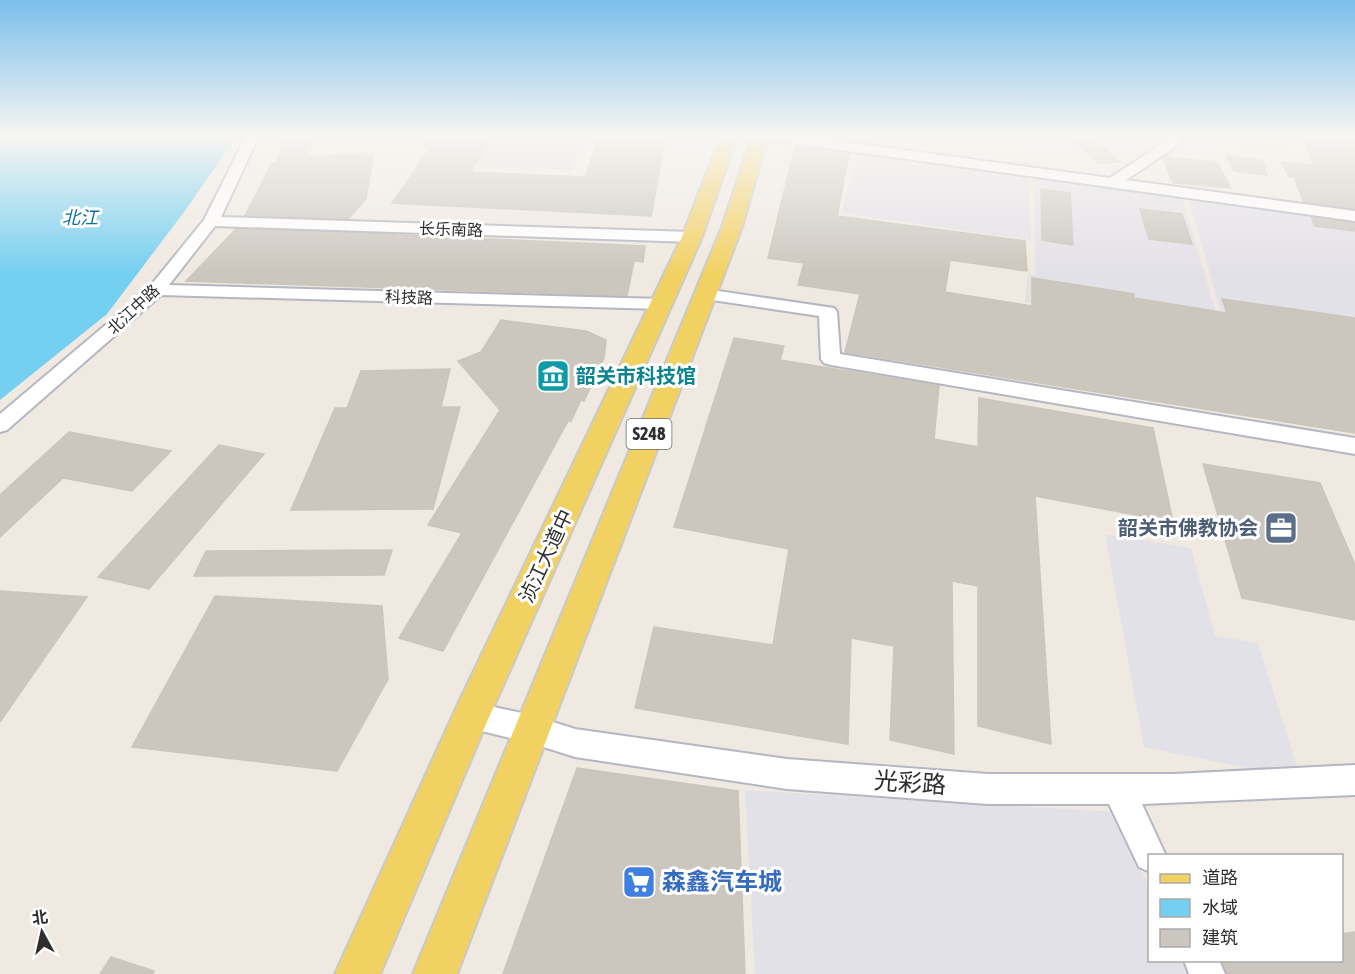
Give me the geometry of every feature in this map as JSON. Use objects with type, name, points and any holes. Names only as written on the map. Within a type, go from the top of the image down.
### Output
[{"type":"main road","name":"浈江大道中","points":[[357,974],[471,716],[662,304],[692,237],[712,181]]},
{"type":"main road","name":"S248","points":[[435,974],[732,227],[746,181]]},
{"type":"street","name":"北江中路","points":[[0,426],[156,290],[211,221],[231,181]]},
{"type":"street","points":[[1101,181],[1355,216]]},
{"type":"street","name":"长乐南路","points":[[211,221],[692,237]]},
{"type":"street","name":"科技路","points":[[156,290],[662,304]]},
{"type":"street","points":[[705,294],[828,312],[831,359],[1355,446]]},
{"type":"street","name":"光彩路","points":[[471,716],[531,729],[575,743],[787,774],[988,789],[1174,789],[1355,780]]},
{"type":"street","points":[[1118,789],[1150,854]]},
{"type":"shaded area","points":[[850,181],[1028,181],[1031,240],[841,213]]},
{"type":"shaded area","points":[[1035,181],[1077,181],[1181,195],[1222,332],[1025,302],[1028,274],[1035,275]]},
{"type":"shaded area","points":[[1188,196],[1355,220],[1355,354],[1227,334]]},
{"type":"shaded area","points":[[1105,534],[1191,548],[1215,636],[1258,643],[1301,779],[1144,747]]},
{"type":"shaded area","points":[[745,790],[1115,812],[1148,885],[1148,962],[1184,962],[1190,974],[755,974]]},
{"type":"water","name":"北江","points":[[0,181],[205,181],[107,314],[0,400]]},
{"type":"building","points":[[263,181],[369,181],[366,199],[348,219],[245,216]]},
{"type":"building","points":[[407,181],[658,181],[651,216],[392,203]]},
{"type":"building","points":[[786,181],[844,181],[837,216],[1025,241],[1027,271],[950,260],[945,292],[1032,306],[1032,278],[1134,294],[1134,298],[1227,313],[1222,299],[1355,318],[1355,433],[845,352],[860,294],[798,285],[804,263],[768,258]]},
{"type":"building","points":[[1227,181],[1231,188],[1173,183]]},
{"type":"building","points":[[1296,181],[1355,181],[1355,209],[1304,202]]},
{"type":"building","points":[[1041,189],[1070,193],[1073,245],[1042,240]]},
{"type":"building","points":[[1140,209],[1182,214],[1192,244],[1149,239]]},
{"type":"building","points":[[1311,217],[1355,223],[1355,231],[1315,226]]},
{"type":"building","points":[[236,229],[645,246],[643,262],[634,261],[627,296],[186,281]]},
{"type":"building","points":[[501,320],[586,331],[606,340],[604,358],[584,401],[581,400],[571,421],[568,421],[443,651],[399,638],[462,533],[428,525],[500,410],[458,361],[481,352]]},
{"type":"building","points":[[734,338],[784,346],[780,360],[939,386],[934,439],[978,447],[979,398],[1153,428],[1173,522],[1035,496],[1051,744],[978,726],[978,586],[952,581],[954,754],[890,740],[894,646],[851,638],[848,744],[635,708],[654,627],[773,645],[789,549],[674,527]]},
{"type":"building","points":[[450,369],[441,407],[460,407],[433,509],[291,510],[335,408],[347,408],[361,371]]},
{"type":"building","points":[[69,432],[171,451],[132,491],[63,478],[0,537],[0,495]]},
{"type":"building","points":[[219,445],[264,454],[149,589],[98,577]]},
{"type":"building","points":[[1203,464],[1320,483],[1355,565],[1355,620],[1242,598]]},
{"type":"building","points":[[392,550],[384,575],[194,576],[206,551]]},
{"type":"building","points":[[0,591],[87,597],[0,722]]},
{"type":"building","points":[[215,596],[382,606],[388,679],[337,771],[132,747]]},
{"type":"building","name":"森鑫汽车城","points":[[577,768],[738,791],[745,974],[503,974]]},
{"type":"building","points":[[1355,932],[1355,974],[1227,974],[1223,962],[1343,962],[1343,934]]},
{"type":"building","points":[[111,957],[154,971],[153,974],[100,974]]},
{"type":"place","name":"韶关市科技馆","points":[[553,376]]},
{"type":"place","name":"韶关市佛教协会","points":[[1281,528]]},
{"type":"place","name":"森鑫汽车城","points":[[639,882]]}]
